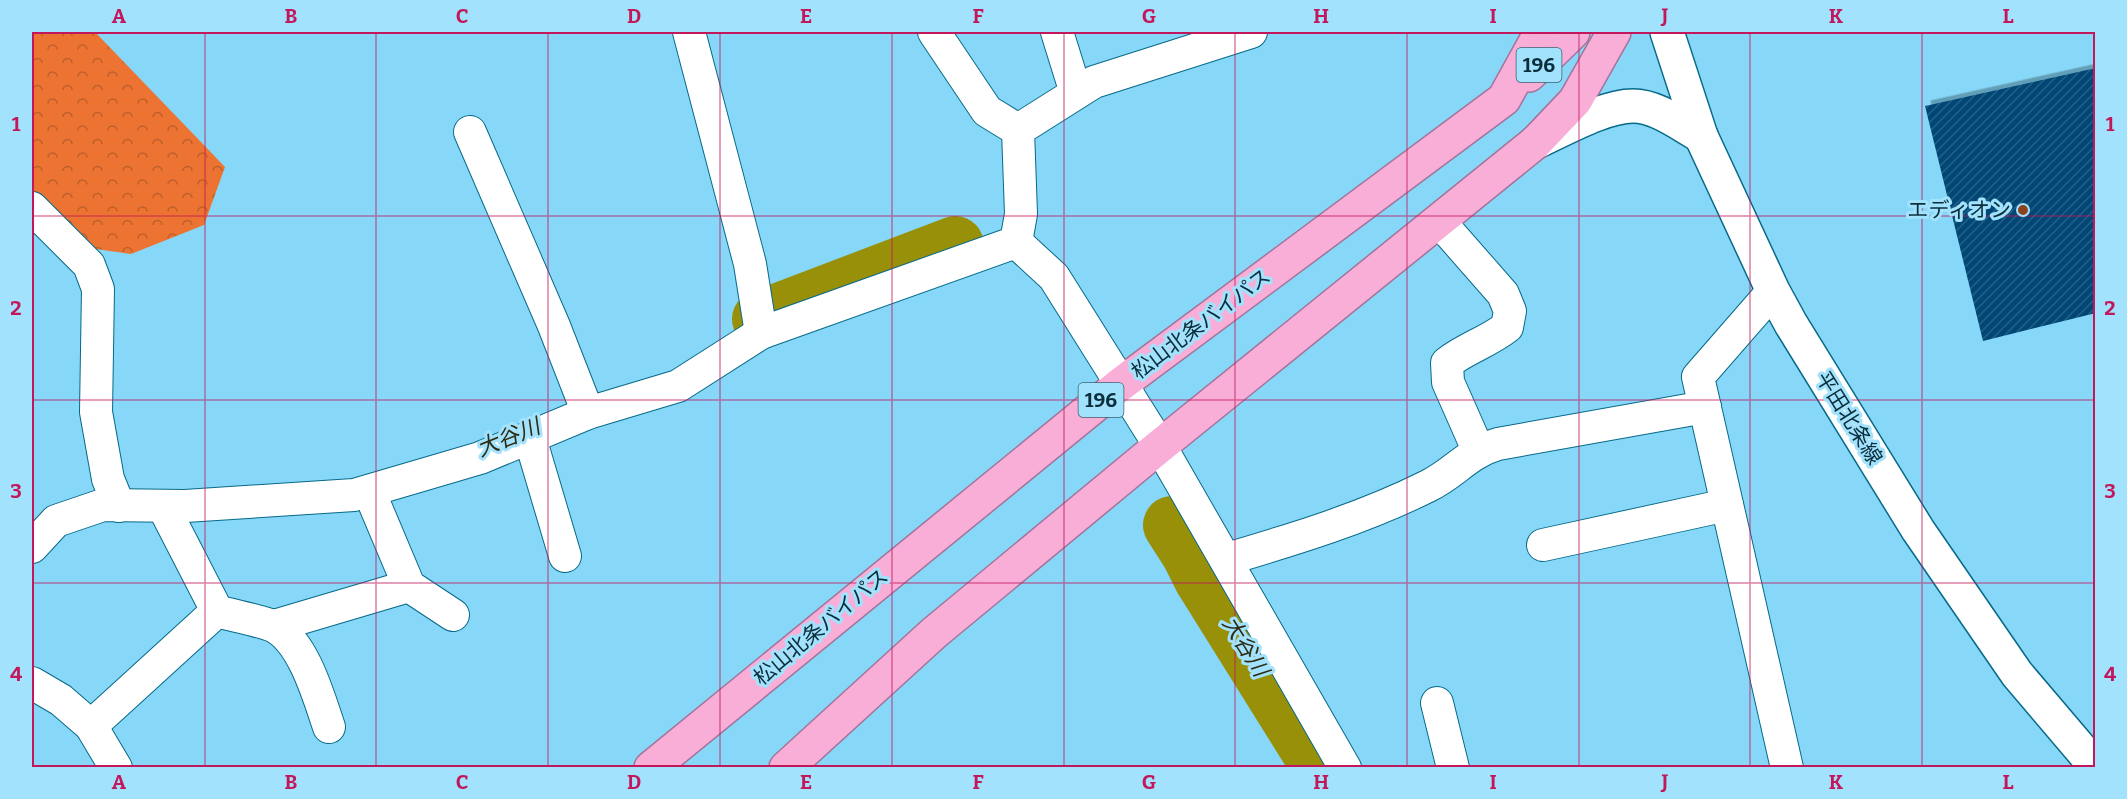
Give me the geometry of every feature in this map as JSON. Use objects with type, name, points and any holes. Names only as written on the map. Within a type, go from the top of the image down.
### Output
[{"type":"highway","name":"松山北条バイパス","points":[[651,768],[1121,384],[1504,99],[1541,32]]},
{"type":"highway","name":"196","points":[[1504,99],[1573,32]]},
{"type":"highway","name":"196","points":[[786,768],[934,633],[1160,446],[1536,142],[1575,101],[1614,32]]},
{"type":"main road","name":"平田北条線","points":[[1667,32],[1701,136],[1773,291],[1918,530],[2017,674],[2096,767]]},
{"type":"main road","points":[[1536,142],[1601,114],[1633,106],[1662,114],[1701,136]]},
{"type":"street","points":[[689,32],[750,264],[761,333]]},
{"type":"street","points":[[934,32],[987,111],[1018,130]]},
{"type":"street","points":[[1057,32],[1076,93]]},
{"type":"street","points":[[1018,130],[1094,82],[1251,32]]},
{"type":"street","points":[[1016,242],[1022,214],[1018,130]]},
{"type":"street","points":[[470,132],[554,326],[588,413]]},
{"type":"street","points":[[32,208],[89,266],[98,289],[96,412],[108,479],[119,506]]},
{"type":"street","points":[[1439,221],[1503,294],[1510,311],[1507,327],[1499,334],[1490,341],[1460,353],[1447,363],[1448,382],[1478,450]]},
{"type":"street","points":[[32,547],[56,521],[103,506],[163,506],[354,495],[480,458],[588,413],[678,386],[761,333],[1016,242]]},
{"type":"street","points":[[1016,242],[1054,276],[1227,559],[1345,768]]},
{"type":"street","points":[[1773,291],[1698,377],[1787,768]]},
{"type":"street","points":[[1227,559],[1318,532],[1430,486],[1478,450],[1498,444],[1705,407]]},
{"type":"street","points":[[530,438],[566,556]]},
{"type":"street","points":[[369,491],[409,586],[453,615]]},
{"type":"street","points":[[1543,545],[1727,505]]},
{"type":"street","points":[[163,506],[217,611],[274,626],[409,586]]},
{"type":"street","points":[[91,726],[217,611]]},
{"type":"street","points":[[274,626],[300,655],[329,727]]},
{"type":"street","points":[[32,683],[61,700],[91,726],[116,768]]},
{"type":"street","points":[[1437,703],[1453,768]]},
{"type":"green space","points":[[32,32],[95,32],[225,167],[204,225],[131,254],[75,246],[32,201]]},
{"type":"building","name":"エディオン","points":[[2096,68],[2096,313],[1983,341],[1925,106]]},
{"type":"waterway","name":"大谷川","points":[[761,319],[955,245]]},
{"type":"waterway","name":"大谷川","points":[[1172,525],[1321,768]]},
{"type":"place","name":"エディオン","points":[[2023,210]]}]
